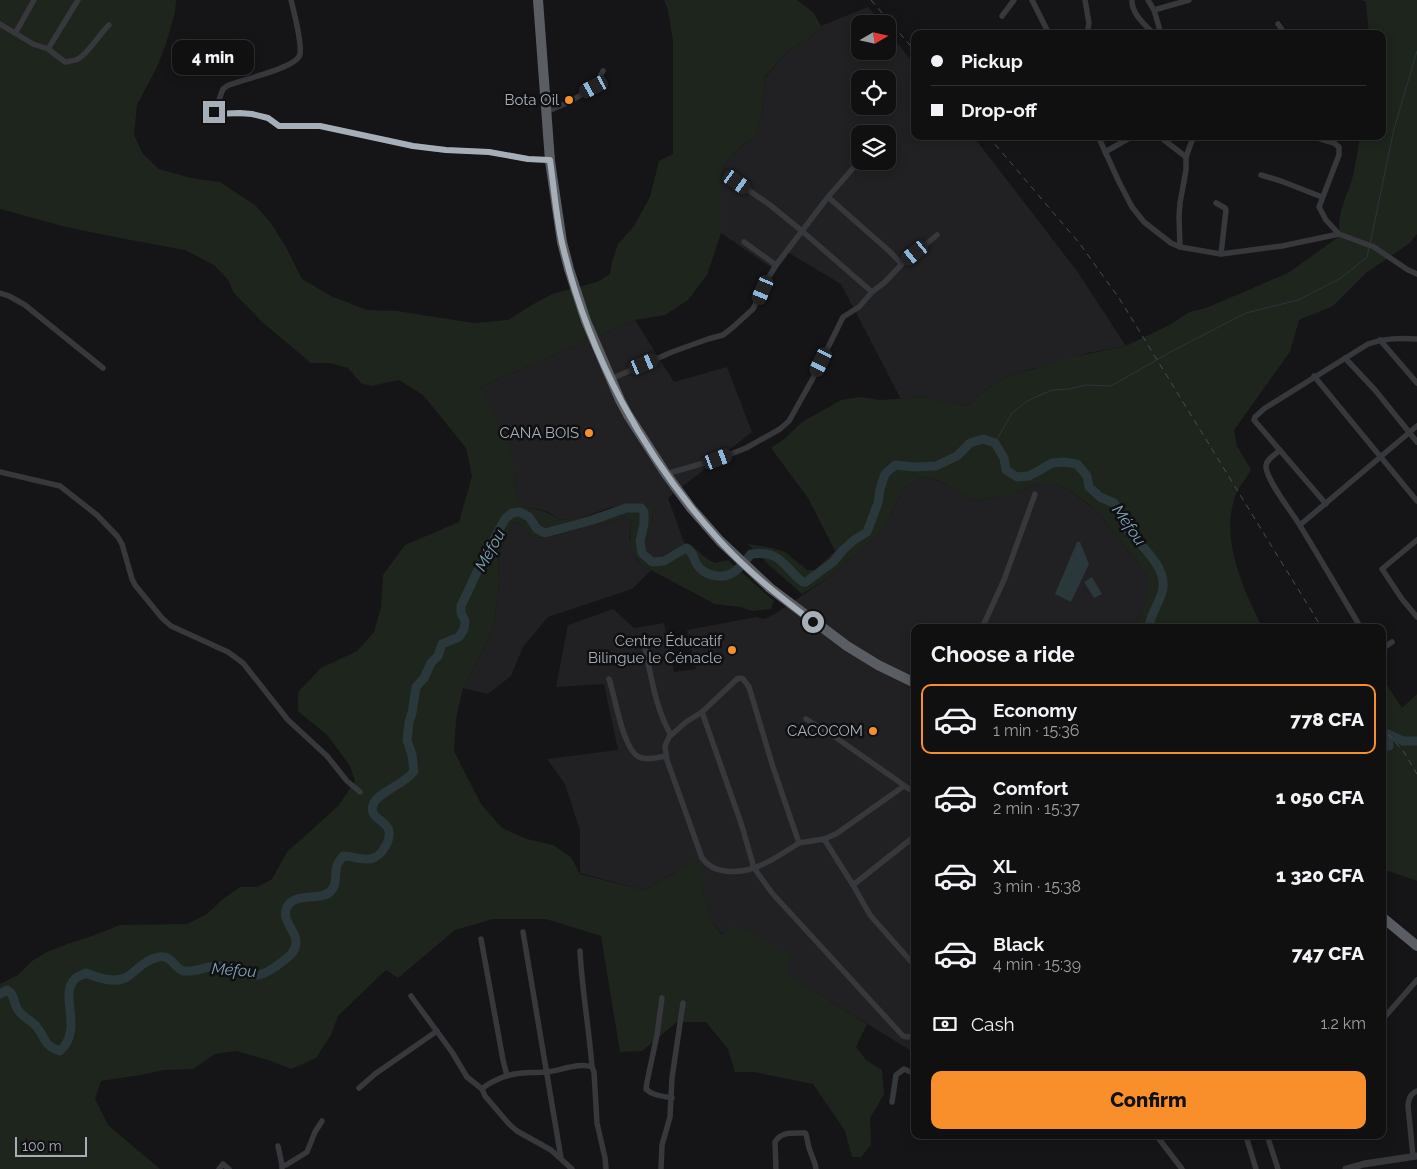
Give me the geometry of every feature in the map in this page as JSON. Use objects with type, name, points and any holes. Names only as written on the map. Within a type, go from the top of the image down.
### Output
[{"type":"highway","points":[[538,0],[550,160],[557,215],[569,269],[586,321],[628,414],[666,474],[697,514],[720,541],[750,570],[795,608],[847,646],[878,665],[911,681]]},
{"type":"highway","points":[[1386,920],[1417,946]]},
{"type":"street","points":[[16,32],[34,0]]},
{"type":"street","points":[[48,49],[78,0]]},
{"type":"street","points":[[290,0],[297,30],[300,53],[298,58],[293,62],[261,75],[226,86],[223,89],[214,113],[252,114],[268,118],[279,126],[320,126],[413,146],[550,160]]},
{"type":"street","points":[[1002,16],[1014,0]]},
{"type":"street","points":[[1032,0],[1047,30]]},
{"type":"street","points":[[1085,0],[1089,23],[1088,30]]},
{"type":"street","points":[[1132,0],[1133,9],[1150,30]]},
{"type":"street","points":[[1148,0],[1154,10],[1159,30]]},
{"type":"street","points":[[1154,10],[1189,0]]},
{"type":"street","points":[[0,24],[33,44],[48,49],[66,62],[78,59],[109,25]]},
{"type":"street","points":[[1278,24],[1282,30]]},
{"type":"street","points":[[546,112],[569,102],[594,87],[603,71]]},
{"type":"street","points":[[1100,140],[1132,207],[1144,222],[1171,243],[1180,247],[1221,254],[1282,246],[1338,234],[1374,247],[1417,274]]},
{"type":"street","points":[[1105,152],[1126,140]]},
{"type":"street","points":[[1164,140],[1186,157]]},
{"type":"street","points":[[1180,247],[1179,216],[1186,170],[1186,157],[1193,140]]},
{"type":"street","points":[[1324,140],[1334,143],[1339,147],[1340,151],[1319,207],[1326,220],[1338,234]]},
{"type":"street","points":[[611,379],[665,355],[726,334],[753,309],[776,266],[828,197],[852,170]]},
{"type":"street","points":[[1261,175],[1322,197]]},
{"type":"street","points":[[737,182],[802,231],[872,292]]},
{"type":"street","points":[[828,197],[902,264]]},
{"type":"street","points":[[1216,203],[1226,210],[1221,254]]},
{"type":"street","points":[[666,474],[718,459],[746,448],[789,421],[812,380],[843,317],[859,307],[902,264],[937,236]]},
{"type":"street","points":[[744,242],[776,266]]},
{"type":"street","points":[[0,293],[25,305],[103,368]]},
{"type":"street","points":[[1326,504],[1254,420],[1255,417],[1264,408],[1368,344],[1394,338],[1417,339]]},
{"type":"street","points":[[1380,340],[1417,384]]},
{"type":"street","points":[[1345,358],[1375,390],[1417,442]]},
{"type":"street","points":[[1314,376],[1417,501]]},
{"type":"street","points":[[1300,525],[1417,426]]},
{"type":"street","points":[[1280,450],[1267,461],[1266,466],[1271,481],[1300,525],[1359,624]]},
{"type":"street","points":[[0,472],[60,486],[97,515],[118,537],[125,553],[132,579],[162,618],[171,626],[228,652],[243,663],[288,720],[327,756],[347,781],[360,792]]},
{"type":"street","points":[[984,624],[1004,580],[1035,494]]},
{"type":"street","points":[[1417,540],[1382,569],[1402,599],[1417,616]]},
{"type":"street","points":[[1386,646],[1392,642]]},
{"type":"street","points":[[644,644],[660,710],[665,726],[671,735]]},
{"type":"street","points":[[608,679],[613,690],[628,746],[635,755],[641,758],[666,756]]},
{"type":"street","points":[[800,842],[773,768],[749,687],[743,679],[737,679],[702,712],[686,722],[671,735],[665,746],[666,756],[702,858],[706,864],[719,870],[735,872],[754,868],[800,842],[824,839],[836,834],[904,786]]},
{"type":"street","points":[[702,712],[742,826],[754,868],[776,898],[903,1036],[911,1036]]},
{"type":"street","points":[[806,719],[911,790]]},
{"type":"street","points":[[824,839],[870,915],[911,961]]},
{"type":"street","points":[[853,885],[911,839]]},
{"type":"street","points":[[524,932],[561,1158]]},
{"type":"street","points":[[481,939],[507,1076]]},
{"type":"street","points":[[580,951],[584,1004],[594,1072],[597,1123],[606,1169]]},
{"type":"street","points":[[1386,1015],[1417,980]]},
{"type":"street","points":[[412,996],[468,1077],[482,1090],[488,1100],[517,1131],[551,1150],[572,1169]]},
{"type":"street","points":[[662,998],[646,1089],[657,1095],[672,1098]]},
{"type":"street","points":[[661,1169],[661,1152],[670,1116],[672,1078],[683,1002]]},
{"type":"street","points":[[359,1088],[375,1074],[437,1031]]},
{"type":"street","points":[[482,1090],[491,1082],[498,1081],[507,1076],[588,1065],[592,1067]]},
{"type":"street","points":[[892,1102],[896,1075],[904,1069],[911,1072]]},
{"type":"street","points":[[1346,1169],[1364,1164],[1415,1156],[1408,1106],[1409,1097],[1417,1091]]},
{"type":"street","points":[[278,1146],[282,1167],[307,1152],[315,1132],[322,1121]]},
{"type":"street","points":[[776,1169],[776,1139],[787,1133],[796,1133],[806,1134],[816,1169]]},
{"type":"street","points":[[1159,1139],[1182,1169]]},
{"type":"street","points":[[1247,1139],[1256,1169]]},
{"type":"street","points":[[1268,1139],[1278,1169]]},
{"type":"street","points":[[219,1169],[223,1164],[229,1169]]},
{"type":"shaded area","points":[[0,0],[176,0],[175,12],[166,44],[157,67],[137,105],[134,135],[143,154],[159,169],[191,178],[220,182],[255,205],[271,223],[302,279],[331,296],[367,310],[397,311],[474,323],[508,320],[552,294],[597,282],[610,274],[618,244],[634,226],[650,197],[659,161],[673,154],[673,41],[668,10],[664,0],[797,0],[813,12],[821,26],[813,35],[787,52],[765,76],[762,112],[756,135],[745,143],[724,165],[721,185],[721,233],[707,275],[688,300],[665,315],[635,320],[480,387],[508,442],[515,473],[516,497],[524,508],[543,511],[560,520],[580,518],[629,503],[639,503],[649,508],[652,516],[645,546],[649,554],[654,558],[659,557],[690,544],[707,559],[715,563],[728,560],[774,601],[771,609],[752,611],[740,607],[715,604],[643,566],[635,556],[631,545],[632,522],[626,517],[542,538],[533,537],[519,523],[513,522],[498,556],[499,583],[494,624],[463,688],[456,719],[454,751],[481,804],[502,828],[527,839],[553,845],[571,857],[580,874],[644,890],[678,871],[694,858],[708,879],[702,886],[711,921],[722,935],[732,923],[791,954],[787,974],[867,1024],[856,1047],[866,1060],[882,1070],[884,1094],[870,1118],[871,1145],[861,1157],[852,1157],[845,1131],[813,1084],[754,1072],[735,1072],[728,1049],[706,1022],[677,1022],[642,1051],[620,1052],[601,936],[546,919],[493,919],[455,930],[398,978],[386,970],[338,1016],[331,1035],[316,1058],[291,1069],[236,1051],[215,1054],[193,1069],[163,1070],[101,1081],[95,1099],[108,1125],[160,1169],[0,1169],[0,984],[18,975],[32,961],[45,953],[67,944],[120,925],[187,924],[207,914],[240,887],[257,887],[272,879],[287,852],[338,806],[355,781],[350,766],[328,736],[298,711],[298,692],[321,668],[357,651],[374,632],[381,607],[383,575],[405,545],[459,522],[472,476],[466,448],[423,395],[399,380],[371,386],[361,383],[348,368],[330,363],[311,363],[262,322],[233,292],[229,281],[214,265],[185,250],[66,227],[0,209]]},
{"type":"shaded area","points":[[1361,0],[1417,0],[1417,234],[1410,243],[1366,273],[1333,306],[1299,320],[1290,352],[1234,430],[1237,446],[1251,470],[1238,490],[1231,513],[1232,547],[1242,581],[1261,624],[1135,624],[1147,599],[1147,576],[1100,514],[1071,491],[1053,483],[1037,483],[1012,496],[973,501],[949,486],[936,480],[922,477],[907,485],[897,501],[886,526],[825,580],[802,594],[748,544],[785,552],[807,570],[815,570],[835,551],[808,498],[771,448],[802,422],[841,400],[860,397],[880,400],[926,397],[967,406],[981,393],[1008,376],[1063,359],[1126,346],[1171,324],[1189,312],[1206,308],[1288,273],[1341,235],[1339,220],[1353,175],[1359,140],[1386,140],[1386,30],[1369,30],[1366,2]]},
{"type":"shaded area","points":[[868,7],[875,15],[851,15],[851,60],[896,60],[896,41],[911,60],[911,140],[976,140],[1077,271],[1126,346],[1088,353],[1008,376],[981,393],[967,406],[926,397],[901,399],[841,284],[789,253],[776,271],[721,233],[721,185],[724,165],[745,143],[756,135],[762,112],[765,77],[787,52],[813,35],[821,26]]},
{"type":"shaded area","points":[[635,320],[674,382],[727,367],[752,432],[668,498],[685,545],[654,558],[646,550],[645,543],[653,518],[612,507],[580,518],[560,520],[548,512],[539,509],[524,508],[516,497],[515,473],[480,387]]},
{"type":"shaded area","points":[[922,477],[932,479],[953,487],[973,501],[1012,496],[1037,483],[1053,483],[1071,491],[1100,514],[1147,576],[1147,599],[1135,624],[911,624],[911,1051],[723,935],[711,921],[702,886],[678,871],[644,890],[580,873],[580,831],[565,784],[547,759],[618,750],[604,684],[556,687],[568,625],[613,609],[634,628],[664,623],[674,672],[696,669],[687,630],[756,617],[764,619],[775,614],[825,580],[886,526],[897,501],[907,485]]},
{"type":"shaded area","points":[[626,517],[632,521],[629,537],[637,560],[651,570],[632,589],[548,617],[523,647],[511,676],[488,694],[463,688],[494,624],[499,583],[498,556],[512,522],[519,523],[533,537],[542,538]]},
{"type":"shaded area","points":[[1077,542],[1080,542],[1089,564],[1071,602],[1055,594]]},
{"type":"shaded area","points":[[1092,577],[1102,594],[1094,598],[1084,582]]},
{"type":"shaded area","points":[[1386,684],[1402,708],[1417,694],[1417,881],[1386,870]]},
{"type":"waterway","points":[[1370,244],[1394,129],[1417,51]]},
{"type":"waterway","points":[[995,443],[1012,413],[1027,401],[1052,390],[1070,389],[1086,385],[1111,386],[1174,350],[1246,313],[1298,300],[1341,278],[1367,257],[1369,248]]},
{"type":"waterway","name":"Méfou","points":[[0,994],[7,990],[10,992],[20,1012],[36,1026],[50,1046],[60,1051],[67,1042],[70,1032],[69,993],[71,985],[77,977],[86,973],[106,980],[122,979],[129,976],[148,961],[164,957],[184,971],[217,966],[246,974],[258,975],[265,973],[289,956],[296,946],[294,934],[286,917],[286,910],[289,904],[298,899],[322,896],[331,891],[335,882],[337,865],[343,856],[370,859],[379,855],[385,847],[389,838],[389,831],[387,826],[372,811],[373,805],[380,796],[405,780],[414,771],[412,755],[407,740],[416,687],[424,678],[431,663],[438,656],[442,644],[459,637],[464,629],[465,621],[461,613],[461,606],[485,555],[505,519],[512,513],[520,512],[529,517],[537,529],[545,533],[593,520],[626,508],[641,508],[644,512],[644,524],[640,541],[642,553],[652,562],[664,561],[686,548],[691,552],[696,563],[703,571],[708,574],[724,576],[737,570],[751,554],[768,554],[779,559],[799,579],[806,582],[833,562],[854,540],[867,532],[878,503],[885,474],[895,465],[914,467],[936,466],[957,456],[970,443],[983,439],[995,443],[1004,458],[1006,470],[1017,477],[1029,476],[1052,463],[1077,464],[1087,476],[1089,487],[1100,497],[1114,503],[1126,527],[1151,556],[1163,580],[1162,593],[1150,624]]},
{"type":"waterway","name":"Méfou","points":[[1386,746],[1389,746],[1388,734],[1403,741],[1417,741]]},
{"type":"railway","points":[[871,0],[911,46]]},
{"type":"railway","points":[[991,140],[1080,244],[1119,298],[1320,624]]},
{"type":"railway","points":[[1386,731],[1404,752],[1417,774]]},
{"type":"place","name":"Bota Oil","points":[[569,100]]},
{"type":"place","name":"CANA BOIS","points":[[589,433]]},
{"type":"place","name":"Centre Éducatif Bilingue le Cénacle","points":[[732,650]]},
{"type":"place","name":"CACOCOM","points":[[873,731]]},
{"type":"route","points":[[214,112],[215,114],[240,113],[258,115],[268,118],[279,126],[325,126],[369,138],[413,146],[489,152],[528,159],[550,160],[562,242],[579,304],[620,400],[672,483],[691,508],[720,541],[770,588],[813,622]]}]
